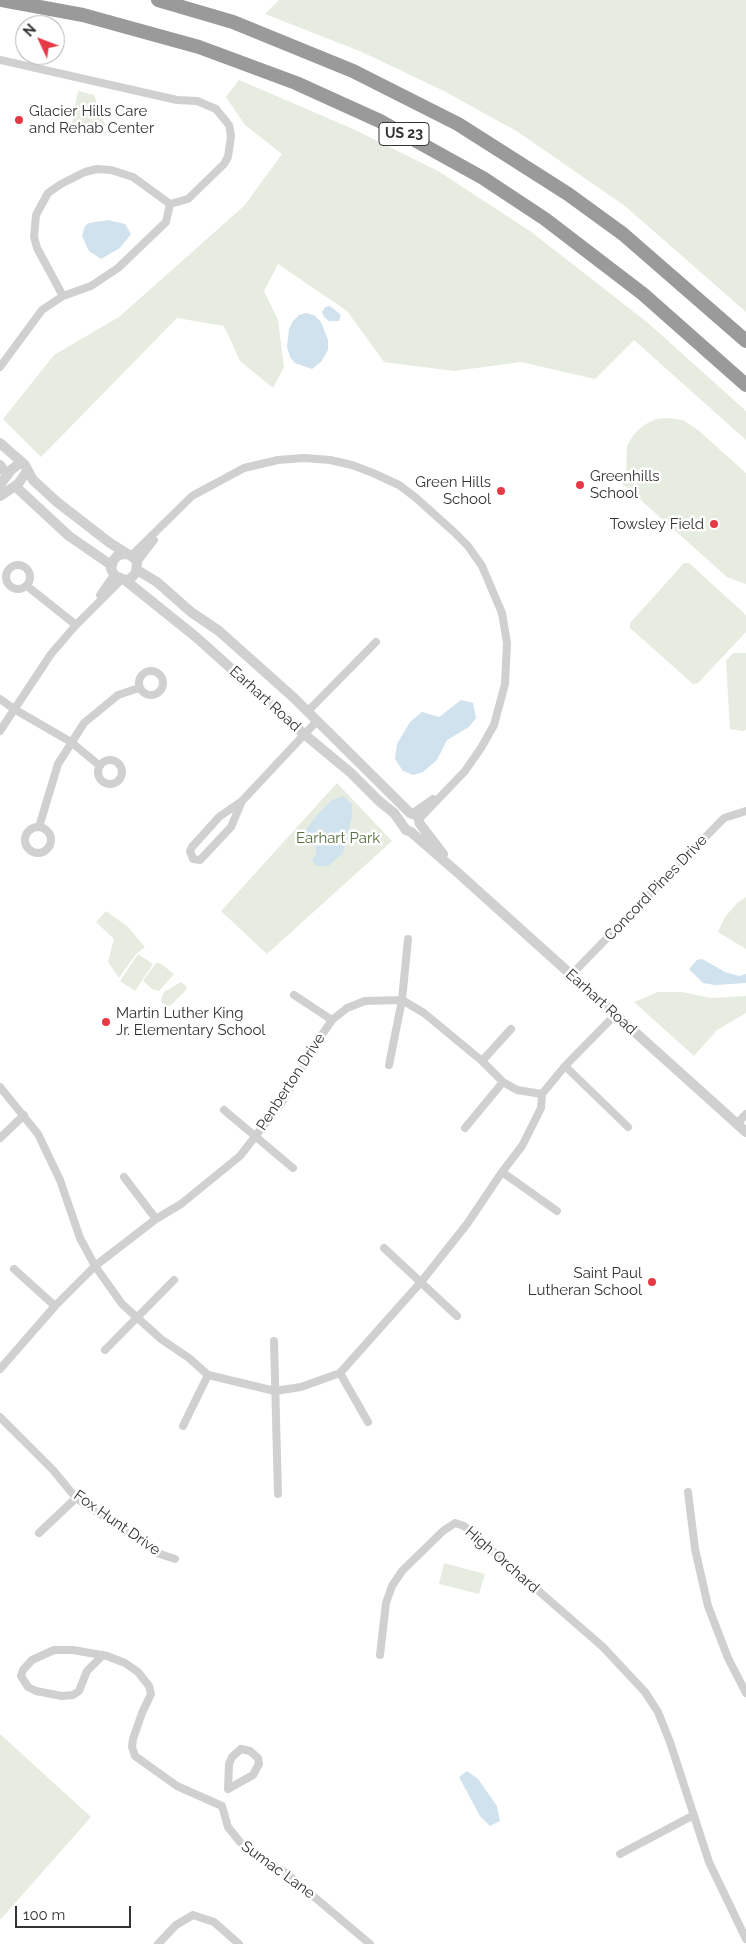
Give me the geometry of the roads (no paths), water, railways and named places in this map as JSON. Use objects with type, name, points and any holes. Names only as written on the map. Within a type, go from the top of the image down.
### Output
[{"type":"highway","name":"US 23","points":[[2,0],[83,15],[199,47],[296,83],[382,122],[483,178],[545,219],[643,294],[746,385]]},
{"type":"highway","name":"US 23","points":[[158,0],[233,22],[353,71],[458,124],[568,194],[623,234],[746,341]]},
{"type":"street","points":[[0,60],[177,100],[208,104],[223,116],[229,125],[231,136],[231,148],[224,164],[188,199],[170,204]]},
{"type":"street","points":[[63,296],[34,237],[36,215],[48,193],[85,172],[97,169],[111,170],[133,177],[170,204]]},
{"type":"street","points":[[0,367],[42,310],[63,296],[91,286],[118,268],[166,222],[170,204]]},
{"type":"street","name":"Earhart Road","points":[[0,443],[24,467],[33,480],[63,507],[133,560],[191,612],[219,631],[307,712],[416,817],[457,872]]},
{"type":"street","points":[[118,575],[134,576],[133,560],[192,496],[244,468],[278,460],[304,458],[352,465],[399,486],[415,497],[468,546],[493,589],[502,613],[507,643],[506,684],[494,725],[470,763],[449,787],[416,817],[416,830],[411,832]]},
{"type":"street","name":"Earhart Road","points":[[0,466],[8,482],[69,536],[196,637],[304,734],[351,773],[402,821],[403,828],[411,832],[457,872],[746,1132]]},
{"type":"street","points":[[0,496],[8,482],[24,467]]},
{"type":"street","points":[[8,482],[24,467]]},
{"type":"street","points":[[0,730],[51,654],[118,575],[115,558],[133,560]]},
{"type":"street","points":[[27,586],[76,625]]},
{"type":"street","points":[[307,712],[376,642]]},
{"type":"street","points":[[38,827],[58,764],[84,723],[118,695],[139,688]]},
{"type":"street","points":[[0,699],[14,710],[71,742],[100,766]]},
{"type":"street","points":[[242,801],[232,827],[200,860],[193,859],[190,852],[192,847],[219,817],[242,801],[316,722]]},
{"type":"street","name":"Concord Pines Drive","points":[[571,975],[724,818],[743,810],[746,811]]},
{"type":"street","points":[[402,821],[405,815],[416,817]]},
{"type":"street","points":[[389,1065],[402,1000],[408,939]]},
{"type":"street","points":[[294,995],[332,1020]]},
{"type":"street","points":[[402,1000],[424,1013],[482,1061],[503,1082],[517,1090],[542,1094]]},
{"type":"street","name":"Penberton Drive","points":[[0,1369],[55,1306],[95,1266],[156,1219],[181,1204],[240,1156],[282,1102],[312,1048],[332,1020],[347,1008],[365,1002],[402,1000]]},
{"type":"street","points":[[0,1087],[24,1115],[49,1154],[60,1180],[71,1218],[95,1266],[122,1304],[208,1375],[276,1391],[301,1387],[340,1373],[421,1282],[467,1224],[522,1146],[541,1108],[542,1094],[565,1066],[615,1015]]},
{"type":"street","points":[[482,1061],[510,1029]]},
{"type":"street","points":[[565,1066],[628,1127]]},
{"type":"street","points":[[465,1128],[503,1082]]},
{"type":"street","points":[[224,1110],[293,1168]]},
{"type":"street","points":[[737,1124],[746,1114]]},
{"type":"street","points":[[0,1138],[24,1115]]},
{"type":"street","points":[[502,1172],[557,1211]]},
{"type":"street","points":[[124,1177],[156,1219]]},
{"type":"street","points":[[384,1248],[457,1316]]},
{"type":"street","points":[[14,1269],[55,1306]]},
{"type":"street","points":[[105,1350],[174,1280]]},
{"type":"street","points":[[274,1341],[278,1494]]},
{"type":"street","points":[[340,1373],[368,1422]]},
{"type":"street","points":[[183,1426],[208,1375]]},
{"type":"street","name":"Fox Hunt Drive","points":[[0,1417],[53,1470],[76,1498],[157,1554],[175,1559]]},
{"type":"street","points":[[688,1492],[695,1549],[708,1606],[728,1658],[746,1693]]},
{"type":"street","points":[[39,1533],[76,1498]]},
{"type":"street","name":"High Orchard","points":[[380,1655],[386,1604],[392,1586],[402,1571],[443,1531],[456,1523],[464,1526],[603,1647],[645,1692],[658,1712],[670,1742],[694,1816]]},
{"type":"street","points":[[103,1655],[87,1671],[79,1690],[73,1695],[62,1696],[36,1691],[23,1682],[21,1676],[23,1670],[32,1660],[54,1650],[73,1650],[103,1655],[125,1663],[138,1672],[150,1686],[151,1694],[142,1713],[132,1748],[135,1756],[177,1786],[222,1806],[228,1789],[228,1768],[232,1757],[242,1749],[250,1751],[258,1758],[257,1770],[248,1779],[228,1789]]},
{"type":"street","name":"Sumac Lane","points":[[222,1806],[228,1827],[240,1842],[258,1857],[286,1873],[370,1944]]},
{"type":"street","points":[[620,1854],[694,1816],[709,1862],[746,1939]]},
{"type":"street","points":[[158,1944],[176,1925],[193,1915],[214,1922],[239,1944]]},
{"type":"water","points":[[108,220],[125,224],[131,234],[120,248],[101,259],[89,251],[82,236],[85,226],[89,223]]},
{"type":"water","points":[[330,306],[341,315],[339,321],[329,321],[324,317],[322,312],[325,307]]},
{"type":"water","points":[[306,313],[314,315],[321,322],[328,340],[328,350],[321,362],[312,369],[295,363],[290,357],[287,347],[289,329],[293,321],[299,315]]},
{"type":"water","points":[[461,700],[473,703],[476,718],[469,727],[447,740],[437,760],[423,772],[413,775],[403,771],[395,759],[397,744],[410,722],[422,712],[439,717]]},
{"type":"water","points":[[343,796],[352,804],[352,816],[343,853],[328,866],[317,866],[312,860],[316,854],[316,847],[304,841],[303,834],[317,815],[332,800]]},
{"type":"water","points":[[702,959],[725,972],[739,976],[746,974],[746,983],[715,985],[703,983],[689,969],[697,960]]},
{"type":"water","points":[[467,1771],[478,1779],[497,1806],[500,1821],[490,1826],[480,1816],[459,1777]]},
{"type":"place","name":"Glacier Hills Care and Rehab Center","points":[[19,120]]},
{"type":"place","name":"Greenhills School","points":[[580,485]]},
{"type":"place","name":"Green Hills School","points":[[501,491]]},
{"type":"place","name":"Towsley Field","points":[[714,524]]},
{"type":"place","name":"Martin Luther King Jr. Elementary School","points":[[106,1022]]},
{"type":"place","name":"Saint Paul Lutheran School","points":[[652,1282]]},
{"type":"park label","name":"Earhart Park","points":[[338,838]]}]
